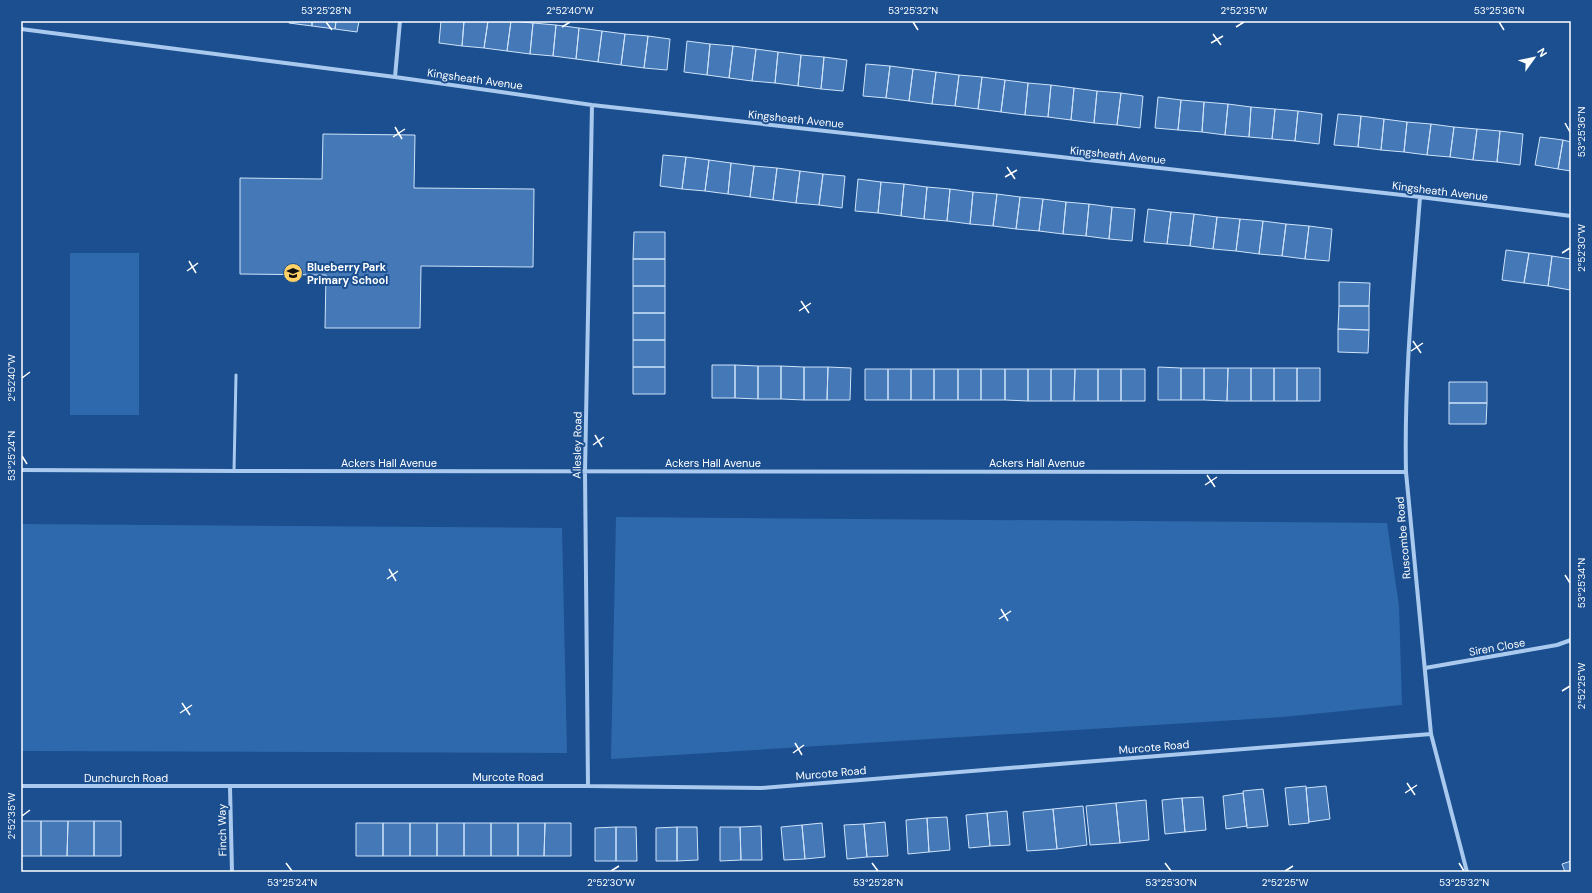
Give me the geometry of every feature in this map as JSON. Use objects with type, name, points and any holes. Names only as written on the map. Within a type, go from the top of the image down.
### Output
[{"type":"street","points":[[395,77],[400,21]]},
{"type":"street","name":"Kingsheath Avenue","points":[[21,29],[395,77],[592,105],[1420,197],[1571,216]]},
{"type":"street","name":"Allesley Road","points":[[588,786],[585,472],[592,105]]},
{"type":"street","name":"Ruscombe Road","points":[[1420,197],[1409,333],[1405,436],[1406,472],[1431,734],[1467,872]]},
{"type":"street","name":"Ackers Hall Avenue","points":[[21,470],[1406,472]]},
{"type":"street","name":"Siren Close","points":[[1425,668],[1557,645],[1571,640]]},
{"type":"street","name":"Murcote Road","points":[[230,787],[588,786],[762,788],[1431,734]]},
{"type":"street","name":"Dunchurch Road","points":[[21,786],[230,787]]},
{"type":"street","name":"Finch Way","points":[[230,787],[232,872]]},
{"type":"lane","points":[[234,471],[236,375]]},
{"type":"shaded area","points":[[70,253],[139,253],[139,415],[70,415]]},
{"type":"shaded area","points":[[616,517],[1387,523],[1399,606],[1402,705],[1283,717],[611,759]]},
{"type":"shaded area","points":[[21,524],[562,528],[567,753],[21,751]]},
{"type":"building","points":[[289,21],[312,21],[312,26],[289,23]]},
{"type":"building","points":[[312,21],[336,21],[335,29],[312,26]]},
{"type":"building","points":[[336,21],[359,21],[357,32],[335,29]]},
{"type":"building","points":[[441,21],[464,21],[462,46],[439,43]]},
{"type":"building","points":[[464,21],[488,21],[484,48],[462,46]]},
{"type":"building","points":[[488,21],[511,21],[507,51],[484,48]]},
{"type":"building","points":[[511,21],[533,23],[530,54],[507,51]]},
{"type":"building","points":[[533,23],[556,25],[553,56],[530,54]]},
{"type":"building","points":[[556,25],[579,28],[576,59],[553,56]]},
{"type":"building","points":[[579,28],[602,31],[598,62],[576,59]]},
{"type":"building","points":[[602,31],[625,34],[621,65],[598,62]]},
{"type":"building","points":[[625,34],[648,36],[644,68],[621,65]]},
{"type":"building","points":[[648,36],[670,39],[667,70],[644,68]]},
{"type":"building","points":[[687,41],[710,44],[707,75],[684,72]]},
{"type":"building","points":[[710,44],[733,46],[729,78],[707,75]]},
{"type":"building","points":[[733,46],[756,49],[752,81],[729,78]]},
{"type":"building","points":[[756,49],[778,52],[775,83],[752,81]]},
{"type":"building","points":[[778,52],[801,55],[798,86],[775,83]]},
{"type":"building","points":[[801,55],[824,57],[821,89],[798,86]]},
{"type":"building","points":[[824,57],[847,60],[843,91],[821,89]]},
{"type":"building","points":[[866,64],[890,66],[886,98],[863,96]]},
{"type":"building","points":[[890,66],[913,69],[909,101],[886,98]]},
{"type":"building","points":[[913,69],[936,72],[932,104],[909,101]]},
{"type":"building","points":[[936,72],[959,75],[955,106],[932,104]]},
{"type":"building","points":[[959,75],[982,77],[978,109],[955,106]]},
{"type":"building","points":[[982,77],[1005,80],[1001,112],[978,109]]},
{"type":"building","points":[[1005,80],[1028,83],[1025,115],[1001,112]]},
{"type":"building","points":[[1028,83],[1051,85],[1048,117],[1025,115]]},
{"type":"building","points":[[1051,85],[1074,88],[1071,120],[1048,117]]},
{"type":"building","points":[[1074,88],[1097,91],[1094,123],[1071,120]]},
{"type":"building","points":[[1097,91],[1121,93],[1117,125],[1094,123]]},
{"type":"building","points":[[1121,93],[1143,96],[1140,128],[1117,125]]},
{"type":"building","points":[[1158,97],[1181,100],[1178,130],[1155,128]]},
{"type":"building","points":[[1181,100],[1204,102],[1202,132],[1178,130]]},
{"type":"building","points":[[1204,102],[1228,104],[1225,135],[1202,132]]},
{"type":"building","points":[[1228,104],[1251,107],[1249,137],[1225,135]]},
{"type":"building","points":[[1251,107],[1275,109],[1272,139],[1249,137]]},
{"type":"building","points":[[1275,109],[1298,111],[1295,141],[1272,139]]},
{"type":"building","points":[[1298,111],[1322,114],[1319,144],[1295,141]]},
{"type":"building","points":[[1338,114],[1361,116],[1358,147],[1334,145]]},
{"type":"building","points":[[1361,116],[1384,119],[1381,150],[1358,147]]},
{"type":"building","points":[[1384,119],[1407,122],[1404,152],[1381,150]]},
{"type":"building","points":[[1407,122],[1431,124],[1427,155],[1404,152]]},
{"type":"building","points":[[1431,124],[1454,127],[1450,157],[1427,155]]},
{"type":"building","points":[[1454,127],[1477,129],[1473,160],[1450,157]]},
{"type":"building","points":[[1477,129],[1500,131],[1497,162],[1473,160]]},
{"type":"building","points":[[1500,131],[1523,134],[1520,165],[1497,162]]},
{"type":"building","points":[[323,134],[415,135],[414,188],[534,189],[533,267],[421,266],[420,328],[325,328],[326,275],[240,274],[240,178],[322,179]]},
{"type":"building","points":[[1540,137],[1563,140],[1558,169],[1535,165]]},
{"type":"building","points":[[1563,140],[1571,142],[1571,171],[1558,169]]},
{"type":"building","points":[[663,155],[686,157],[682,189],[660,186]]},
{"type":"building","points":[[686,157],[709,160],[705,191],[682,189]]},
{"type":"building","points":[[709,160],[731,163],[728,194],[705,191]]},
{"type":"building","points":[[731,163],[754,166],[750,197],[728,194]]},
{"type":"building","points":[[754,166],[777,168],[773,200],[750,197]]},
{"type":"building","points":[[777,168],[800,171],[796,203],[773,200]]},
{"type":"building","points":[[800,171],[823,174],[819,205],[796,203]]},
{"type":"building","points":[[823,174],[845,176],[842,208],[819,205]]},
{"type":"building","points":[[858,179],[881,182],[878,213],[855,211]]},
{"type":"building","points":[[881,182],[904,184],[901,216],[878,213]]},
{"type":"building","points":[[904,184],[927,187],[924,219],[901,216]]},
{"type":"building","points":[[927,187],[950,189],[947,221],[924,219]]},
{"type":"building","points":[[950,189],[973,192],[970,224],[947,221]]},
{"type":"building","points":[[973,192],[997,194],[993,226],[970,224]]},
{"type":"building","points":[[997,194],[1020,197],[1016,229],[993,226]]},
{"type":"building","points":[[1020,197],[1043,199],[1039,231],[1016,229]]},
{"type":"building","points":[[1043,199],[1066,202],[1063,234],[1039,231]]},
{"type":"building","points":[[1066,202],[1089,204],[1086,236],[1063,234]]},
{"type":"building","points":[[1089,204],[1112,207],[1109,239],[1086,236]]},
{"type":"building","points":[[1112,207],[1135,209],[1132,241],[1109,239]]},
{"type":"building","points":[[1148,209],[1171,212],[1167,244],[1144,242]]},
{"type":"building","points":[[1171,212],[1194,214],[1190,246],[1167,244]]},
{"type":"building","points":[[1194,214],[1217,217],[1213,249],[1190,246]]},
{"type":"building","points":[[1217,217],[1240,219],[1236,251],[1213,249]]},
{"type":"building","points":[[1240,219],[1263,221],[1259,254],[1236,251]]},
{"type":"building","points":[[1263,221],[1286,224],[1282,256],[1259,254]]},
{"type":"building","points":[[1286,224],[1309,226],[1305,259],[1282,256]]},
{"type":"building","points":[[1309,226],[1332,229],[1329,261],[1305,259]]},
{"type":"building","points":[[634,232],[665,232],[665,259],[633,259]]},
{"type":"building","points":[[1506,250],[1529,253],[1524,283],[1502,280]]},
{"type":"building","points":[[1529,253],[1552,256],[1548,286],[1524,283]]},
{"type":"building","points":[[1552,256],[1571,259],[1570,290],[1548,286]]},
{"type":"building","points":[[633,259],[665,259],[665,286],[633,286]]},
{"type":"building","points":[[1339,282],[1370,283],[1369,306],[1339,306]]},
{"type":"building","points":[[633,286],[665,286],[665,313],[633,313]]},
{"type":"building","points":[[1339,306],[1369,306],[1369,330],[1338,329]]},
{"type":"building","points":[[633,313],[665,313],[665,340],[633,340]]},
{"type":"building","points":[[1338,329],[1369,330],[1368,353],[1338,352]]},
{"type":"building","points":[[633,340],[665,340],[665,367],[633,367]]},
{"type":"building","points":[[712,365],[735,365],[735,398],[712,398]]},
{"type":"building","points":[[735,365],[758,366],[758,399],[735,398]]},
{"type":"building","points":[[758,366],[781,366],[781,399],[758,399]]},
{"type":"building","points":[[781,366],[804,367],[804,400],[781,399]]},
{"type":"building","points":[[633,367],[665,367],[665,394],[633,394]]},
{"type":"building","points":[[804,367],[828,367],[827,400],[804,400]]},
{"type":"building","points":[[828,367],[851,368],[850,400],[827,400]]},
{"type":"building","points":[[1158,367],[1181,368],[1181,400],[1158,400]]},
{"type":"building","points":[[1181,368],[1204,368],[1204,400],[1181,400]]},
{"type":"building","points":[[1204,368],[1228,368],[1227,401],[1204,400]]},
{"type":"building","points":[[1228,368],[1251,368],[1251,401],[1227,401]]},
{"type":"building","points":[[1251,368],[1274,368],[1274,401],[1251,401]]},
{"type":"building","points":[[1274,368],[1297,368],[1297,401],[1274,401]]},
{"type":"building","points":[[1297,368],[1320,368],[1320,401],[1297,401]]},
{"type":"building","points":[[865,369],[888,369],[888,400],[865,400]]},
{"type":"building","points":[[888,369],[911,369],[911,400],[888,400]]},
{"type":"building","points":[[911,369],[934,369],[934,400],[911,400]]},
{"type":"building","points":[[934,369],[958,369],[958,400],[934,400]]},
{"type":"building","points":[[958,369],[981,369],[981,400],[958,400]]},
{"type":"building","points":[[981,369],[1005,369],[1005,400],[981,400]]},
{"type":"building","points":[[1005,369],[1028,369],[1028,401],[1005,400]]},
{"type":"building","points":[[1028,369],[1051,369],[1051,401],[1028,401]]},
{"type":"building","points":[[1051,369],[1075,369],[1074,401],[1051,401]]},
{"type":"building","points":[[1075,369],[1098,369],[1098,401],[1074,401]]},
{"type":"building","points":[[1098,369],[1121,369],[1121,401],[1098,401]]},
{"type":"building","points":[[1121,369],[1145,369],[1145,401],[1121,401]]},
{"type":"building","points":[[1449,382],[1487,382],[1487,403],[1449,403]]},
{"type":"building","points":[[1449,403],[1487,403],[1486,424],[1449,424]]},
{"type":"building","points":[[1306,786],[1309,823],[1289,825],[1285,788]]},
{"type":"building","points":[[1326,786],[1330,819],[1309,822],[1306,788]]},
{"type":"building","points":[[1263,789],[1268,826],[1247,828],[1243,791]]},
{"type":"building","points":[[1243,793],[1247,826],[1226,829],[1223,796]]},
{"type":"building","points":[[1203,797],[1206,830],[1185,832],[1182,798]]},
{"type":"building","points":[[1182,798],[1185,832],[1165,834],[1162,800]]},
{"type":"building","points":[[1146,800],[1149,840],[1120,843],[1116,803]]},
{"type":"building","points":[[1116,803],[1120,843],[1090,845],[1086,806]]},
{"type":"building","points":[[1083,806],[1087,845],[1057,849],[1053,809]]},
{"type":"building","points":[[1053,809],[1057,849],[1027,851],[1023,812]]},
{"type":"building","points":[[1007,811],[1010,845],[990,846],[987,813]]},
{"type":"building","points":[[987,813],[990,846],[969,848],[966,815]]},
{"type":"building","points":[[947,817],[950,850],[929,852],[927,818]]},
{"type":"building","points":[[927,818],[929,852],[908,854],[906,820]]},
{"type":"building","points":[[21,821],[41,821],[41,856],[21,856]]},
{"type":"building","points":[[41,821],[68,821],[67,856],[41,856]]},
{"type":"building","points":[[68,821],[94,821],[94,856],[67,856]]},
{"type":"building","points":[[94,821],[121,821],[121,856],[94,856]]},
{"type":"building","points":[[885,822],[888,856],[867,857],[864,824]]},
{"type":"building","points":[[356,823],[383,823],[383,856],[356,856]]},
{"type":"building","points":[[383,823],[410,823],[410,856],[383,856]]},
{"type":"building","points":[[410,823],[437,823],[437,856],[410,856]]},
{"type":"building","points":[[437,823],[464,823],[464,856],[437,856]]},
{"type":"building","points":[[464,823],[491,823],[491,856],[464,856]]},
{"type":"building","points":[[491,823],[518,823],[518,856],[491,856]]},
{"type":"building","points":[[518,823],[545,823],[544,856],[518,856]]},
{"type":"building","points":[[545,823],[571,823],[571,856],[544,856]]},
{"type":"building","points":[[822,823],[825,857],[805,859],[802,825]]},
{"type":"building","points":[[864,824],[867,857],[847,859],[844,825]]},
{"type":"building","points":[[802,825],[805,859],[784,860],[781,827]]},
{"type":"building","points":[[761,826],[762,860],[741,860],[740,827]]},
{"type":"building","points":[[616,827],[616,861],[595,861],[595,828]]},
{"type":"building","points":[[616,827],[636,827],[637,861],[616,861]]},
{"type":"building","points":[[677,827],[677,861],[656,861],[656,828]]},
{"type":"building","points":[[677,827],[697,827],[698,860],[677,861]]},
{"type":"building","points":[[720,827],[740,827],[741,860],[720,861]]},
{"type":"building","points":[[1571,861],[1571,872],[1565,872],[1562,864]]},
{"type":"place","name":"Blueberry Park Primary School","points":[[293,273]]}]
